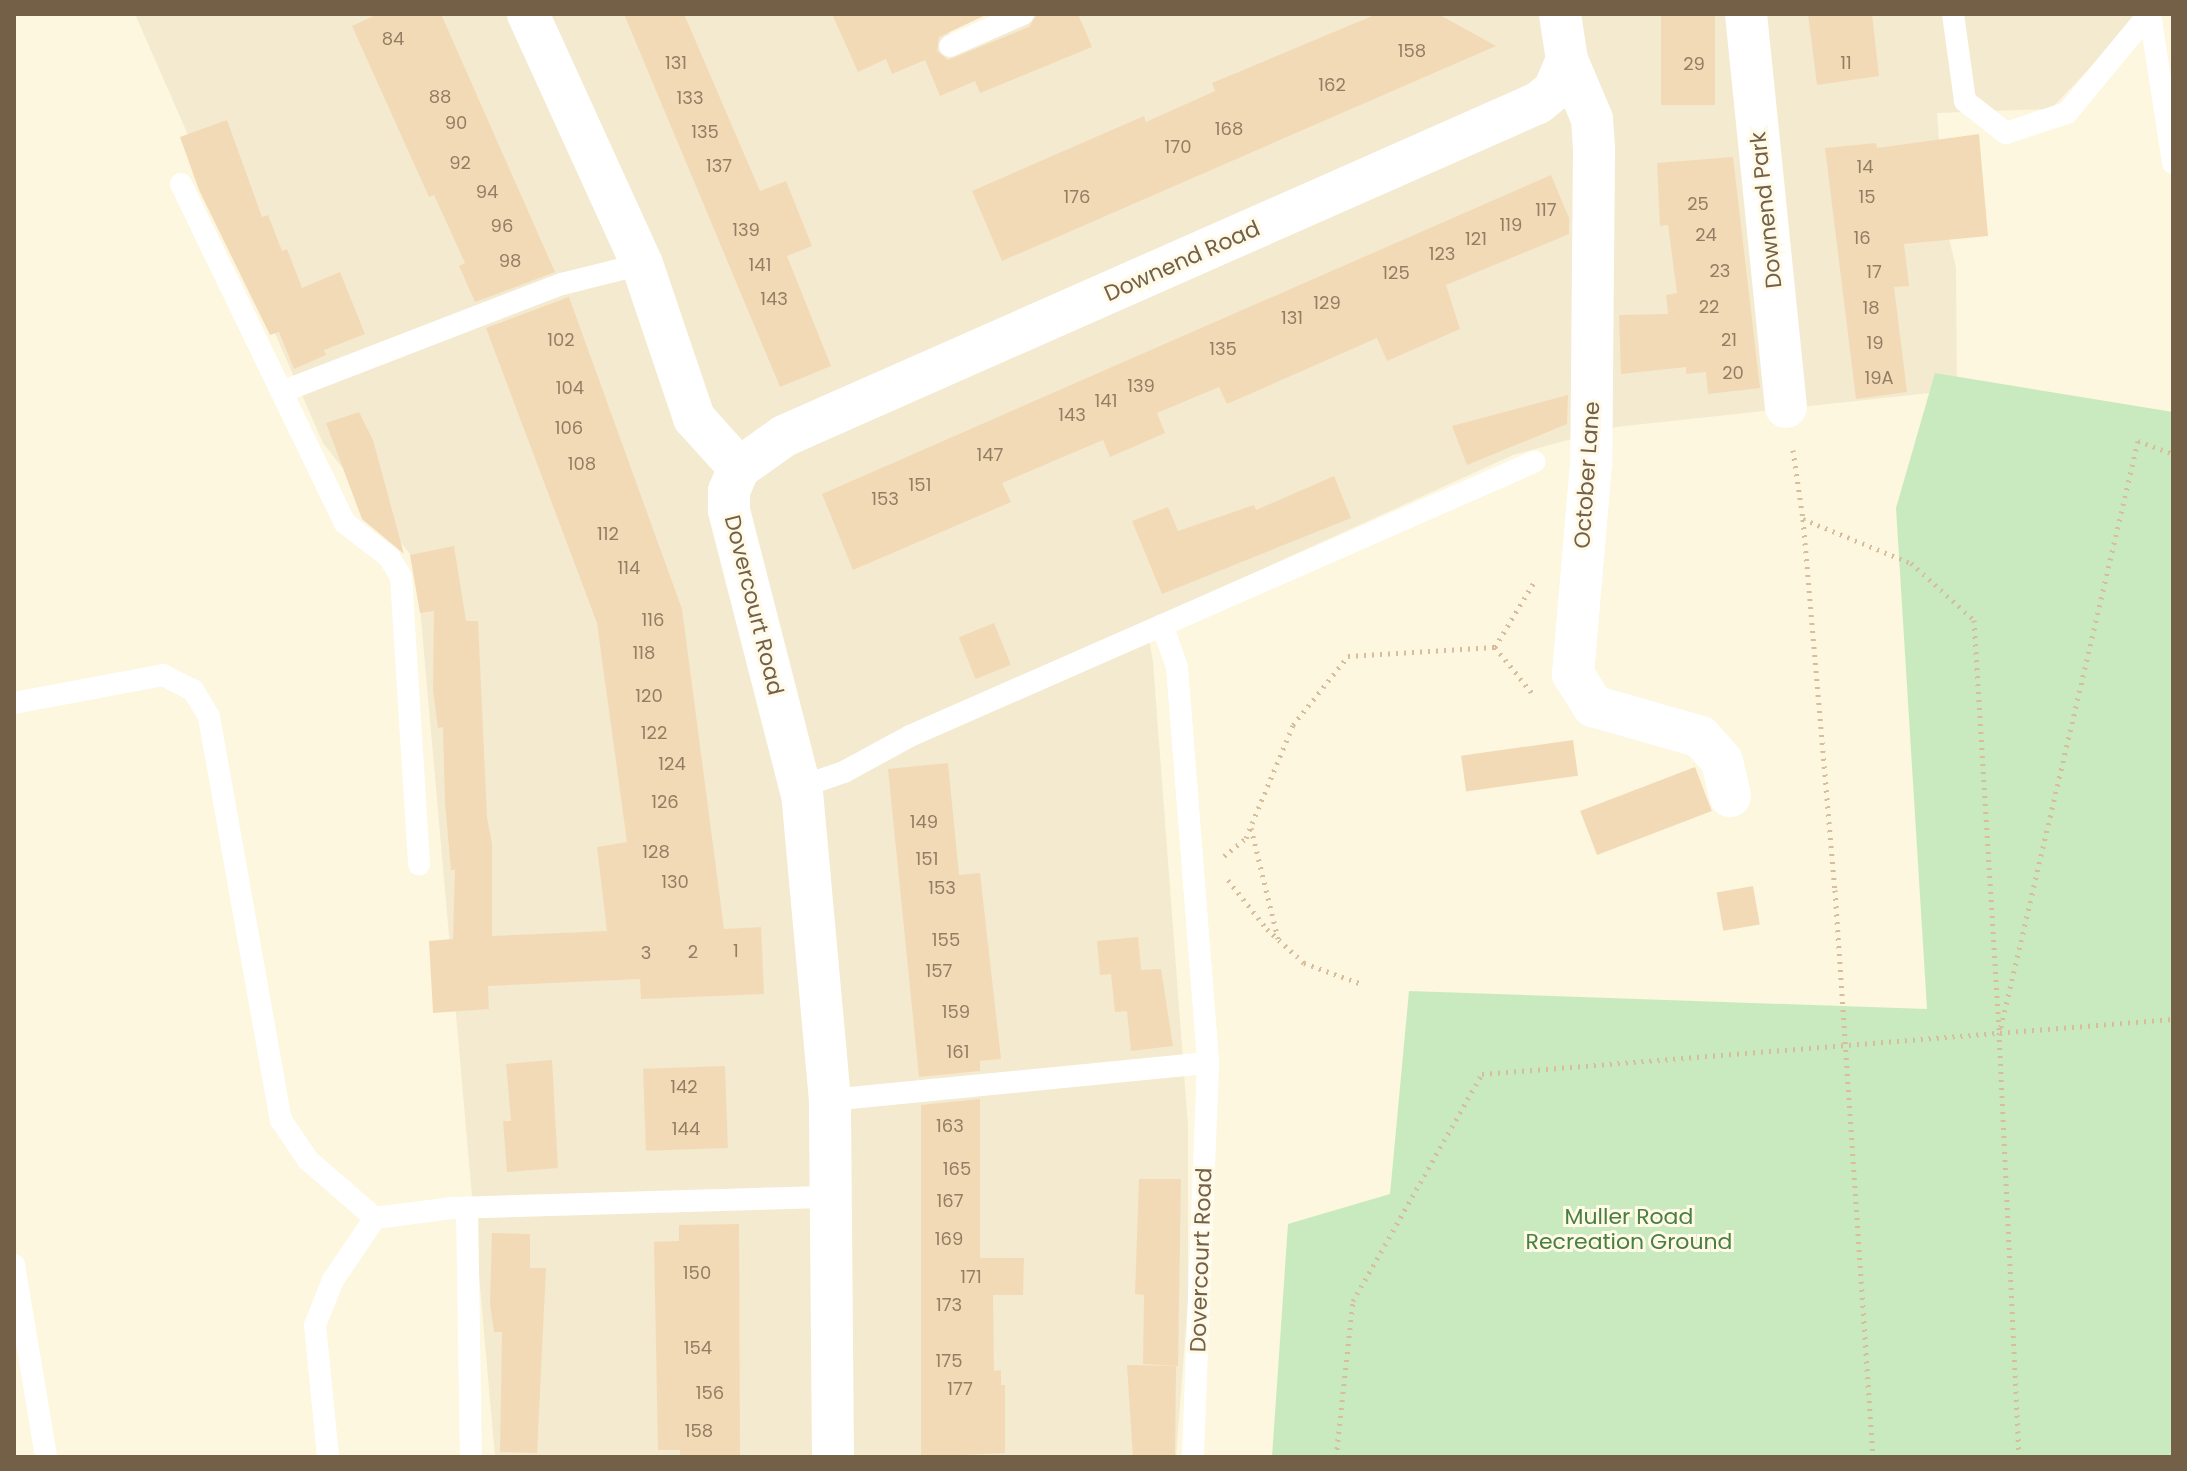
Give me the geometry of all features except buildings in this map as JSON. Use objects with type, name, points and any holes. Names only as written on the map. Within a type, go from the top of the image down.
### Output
[{"type":"street","points":[[528,14],[642,264],[694,418],[739,468]]},
{"type":"street","points":[[1560,14],[1567,60]]},
{"type":"street","name":"Downend Park","points":[[1746,14],[1786,407]]},
{"type":"street","name":"Downend Road","points":[[739,468],[784,436],[1538,103],[1554,90],[1567,60]]},
{"type":"street","name":"October Lane","points":[[1567,60],[1592,119],[1594,150],[1591,464],[1573,674],[1593,706],[1701,737],[1722,761],[1730,796]]},
{"type":"street","name":"Dovercourt Road","points":[[739,468],[729,491],[729,510],[800,787],[830,1100],[833,1457]]},
{"type":"lane","points":[[950,46],[1023,14]]},
{"type":"lane","points":[[1953,14],[1965,101],[2006,133],[2067,113],[2149,14]]},
{"type":"lane","points":[[2149,14],[2173,163]]},
{"type":"lane","points":[[181,184],[284,391],[345,523],[389,557],[401,577],[419,864]]},
{"type":"lane","points":[[284,391],[562,284],[642,264]]},
{"type":"lane","points":[[800,787],[844,772],[910,736],[1534,462]]},
{"type":"lane","name":"Dovercourt Road","points":[[1162,625],[1177,667],[1203,862],[1208,1063],[1193,1457]]},
{"type":"lane","points":[[14,703],[163,675],[193,690],[209,717],[281,1120],[308,1160],[375,1218],[467,1208],[833,1197]]},
{"type":"lane","points":[[830,1100],[1208,1063]]},
{"type":"lane","points":[[467,1208],[471,1457]]},
{"type":"lane","points":[[328,1457],[315,1325],[333,1280],[375,1218]]},
{"type":"lane","points":[[14,1265],[46,1457]]},
{"type":"path","points":[[1786,407],[1803,519],[1846,1046],[1873,1457]]},
{"type":"path","points":[[1999,1035],[2138,441],[2173,454]]},
{"type":"path","points":[[1803,519],[1911,563],[1974,620],[1999,1035],[2019,1457]]},
{"type":"path","points":[[1362,984],[1304,963],[1203,862],[1246,838],[1293,725],[1348,656],[1495,647]]},
{"type":"path","points":[[1251,826],[1278,940]]},
{"type":"path","points":[[1336,1457],[1353,1301],[1482,1074],[2173,1019]]},
{"type":"shaded area","points":[[135,14],[939,14],[952,38],[1017,14],[2141,14],[2051,109],[1937,113],[1945,222],[1956,267],[1957,390],[1616,427],[1513,455],[1146,622],[1153,662],[1188,1126],[1188,1301],[1176,1457],[495,1457],[416,562],[323,443]]},
{"type":"green space","name":"Muller Road Recreation Ground","points":[[1935,373],[2173,412],[2173,1457],[1272,1457],[1288,1224],[1390,1194],[1409,991],[1927,1009],[1896,508]]}]
